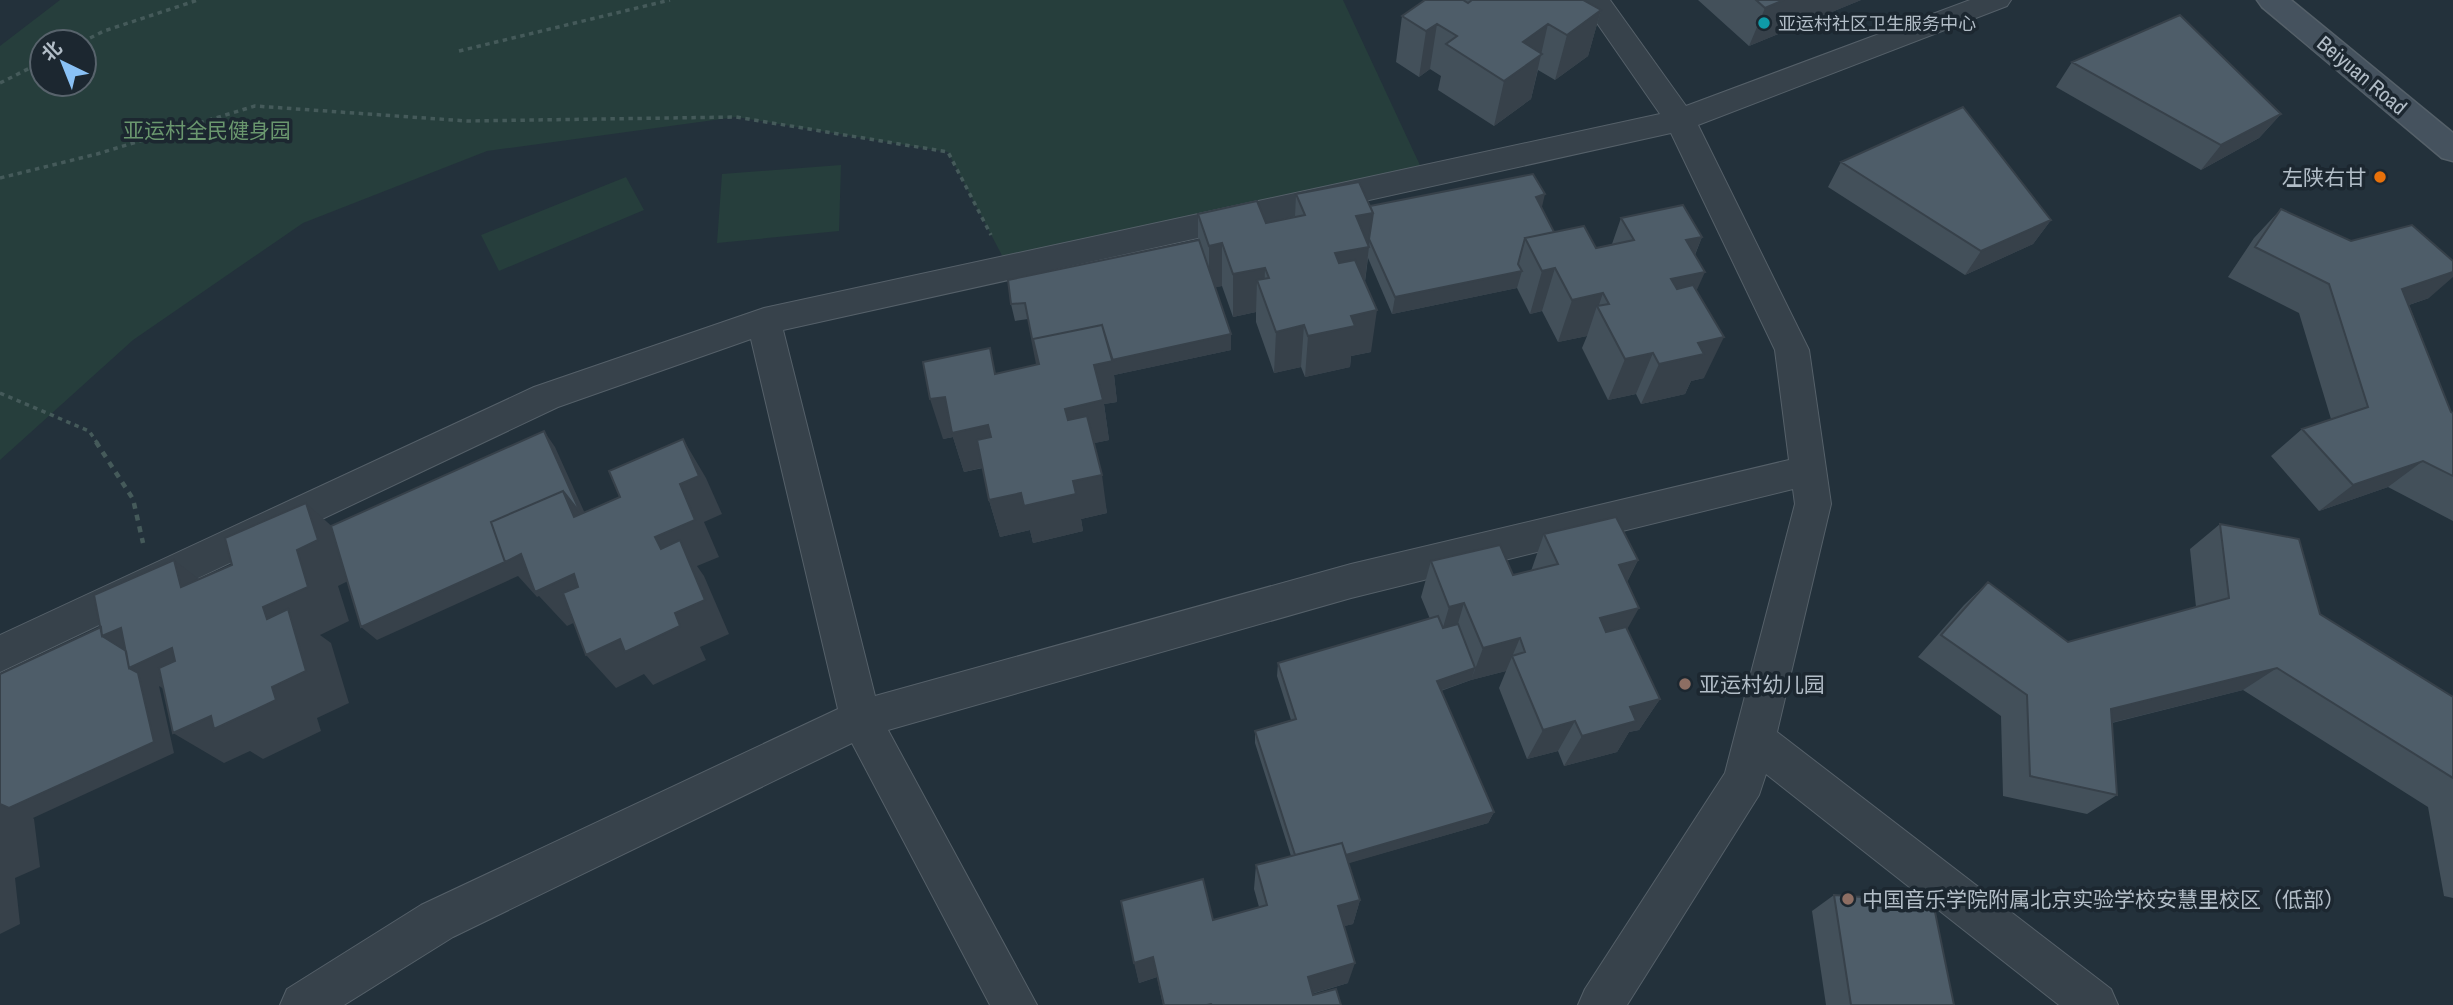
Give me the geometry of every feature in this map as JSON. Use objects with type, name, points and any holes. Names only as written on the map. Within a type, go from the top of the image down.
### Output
[{"type":"street","points":[[1595,0],[1680,120],[1792,350],[1814,504],[1744,782],[1601,1005]]},
{"type":"street","points":[[0,654],[546,397],[764,321],[1680,120],[1997,0]]},
{"type":"street","name":"Beiyuan Road","points":[[2272,0],[2453,150]]},
{"type":"street","points":[[764,321],[860,719],[1014,1005]]},
{"type":"street","points":[[303,1005],[437,921],[860,719],[1351,581],[1809,470]]},
{"type":"street","points":[[1754,739],[2095,1005]]},
{"type":"path","points":[[98,34],[198,0]]},
{"type":"path","points":[[459,51],[670,0]]},
{"type":"path","points":[[0,83],[28,69]]},
{"type":"path","points":[[0,178],[97,154],[255,106],[467,121],[736,117],[948,152],[1008,267]]},
{"type":"path","points":[[0,393],[89,431],[133,499],[152,582]]},
{"type":"green space","name":"亚运村全民健身园","points":[[60,0],[1343,0],[1425,176],[1008,267],[948,152],[736,117],[487,151],[303,223],[133,340],[0,460],[0,46]]},
{"type":"green space","points":[[841,165],[839,231],[717,243],[722,174]]},
{"type":"green space","points":[[626,177],[644,210],[499,271],[481,235]]},
{"type":"building","points":[[1425,0],[1463,0],[1468,3],[1472,0],[1583,0],[1601,10],[1567,35],[1548,24],[1523,42],[1542,54],[1504,81],[1446,44],[1457,36],[1437,24],[1426,31],[1402,16]]},
{"type":"building","points":[[1756,0],[1784,0],[1765,8]]},
{"type":"building","points":[[2180,15],[2281,114],[2221,145],[2072,62]]},
{"type":"building","points":[[1963,107],[2051,220],[1981,251],[1841,162]]},
{"type":"building","points":[[1533,174],[1545,194],[1536,197],[1554,232],[1525,238],[1518,264],[1522,271],[1395,297],[1369,239],[1373,213],[1370,206]]},
{"type":"building","points":[[1359,182],[1373,213],[1356,216],[1369,247],[1335,253],[1339,263],[1355,260],[1377,310],[1351,316],[1355,326],[1308,336],[1304,325],[1276,332],[1257,280],[1269,278],[1265,268],[1233,274],[1222,243],[1209,246],[1198,214],[1257,201],[1266,223],[1305,215],[1296,194]]},
{"type":"building","points":[[1683,205],[1702,237],[1686,240],[1705,272],[1671,279],[1677,289],[1693,285],[1724,337],[1698,343],[1704,354],[1659,364],[1653,353],[1625,359],[1597,306],[1609,304],[1603,293],[1572,300],[1555,268],[1542,271],[1525,238],[1584,226],[1596,248],[1634,240],[1621,218]]},
{"type":"building","points":[[2281,209],[2351,241],[2412,225],[2453,261],[2453,272],[2402,289],[2453,413],[2453,476],[2423,461],[2353,485],[2302,429],[2368,407],[2329,284],[2255,247]]},
{"type":"building","points":[[1199,240],[1231,334],[1112,360],[1102,325],[1033,339],[1037,364],[1025,303],[1011,304],[1008,280]]},
{"type":"building","points":[[1102,325],[1113,361],[1094,365],[1103,400],[1065,409],[1068,420],[1087,416],[1102,475],[1073,481],[1076,494],[1024,506],[1021,493],[989,500],[977,440],[991,437],[988,425],[952,433],[945,397],[930,399],[923,362],[990,348],[995,374],[1039,364],[1033,339]]},
{"type":"building","points":[[544,431],[581,514],[563,491],[491,522],[505,562],[361,627],[331,526]]},
{"type":"building","points":[[683,439],[699,476],[680,484],[695,520],[655,537],[661,549],[680,540],[705,600],[675,613],[680,626],[625,652],[620,639],[586,655],[563,593],[578,587],[574,574],[535,592],[521,554],[505,562],[491,522],[563,491],[574,517],[620,497],[609,471]]},
{"type":"building","points":[[306,503],[318,540],[297,550],[308,587],[263,607],[267,619],[288,609],[306,671],[272,687],[276,700],[214,729],[211,716],[173,733],[159,668],[175,661],[172,648],[129,668],[121,628],[102,636],[94,595],[174,560],[181,587],[232,565],[225,538]]},
{"type":"building","points":[[1616,517],[1638,560],[1619,565],[1639,608],[1600,618],[1606,632],[1626,627],[1660,699],[1630,707],[1636,721],[1582,736],[1575,721],[1543,730],[1512,656],[1525,652],[1520,638],[1483,648],[1464,603],[1449,607],[1431,561],[1500,545],[1513,575],[1558,564],[1544,534]]},
{"type":"building","points":[[2220,524],[2299,539],[2320,614],[2453,697],[2453,778],[2277,668],[2111,709],[2117,795],[2030,776],[2027,695],[1941,635],[1988,582],[2068,642],[2229,598]]},
{"type":"building","points":[[1438,616],[1443,628],[1458,624],[1475,668],[1437,681],[1494,812],[1346,855],[1342,843],[1295,855],[1255,731],[1296,719],[1278,663]]},
{"type":"building","points":[[101,627],[102,636],[126,651],[129,668],[138,673],[154,742],[9,808],[0,804],[0,674]]},
{"type":"building","points":[[1342,843],[1360,900],[1338,906],[1355,963],[1308,977],[1313,995],[1336,989],[1341,1005],[1164,1005],[1153,957],[1134,963],[1121,901],[1203,879],[1213,920],[1267,905],[1256,865]]},
{"type":"building","points":[[1834,895],[1933,902],[1954,1005],[1851,1005]]},
{"type":"place","name":"亚运村社区卫生服务中心","points":[[1764,23]]},
{"type":"place","name":"左陕右甘","points":[[2380,177]]},
{"type":"place","name":"亚运村幼儿园","points":[[1685,684]]},
{"type":"place","name":"中国音乐学院附属北京实验学校安慧里校区（低部）","points":[[1848,899]]}]
